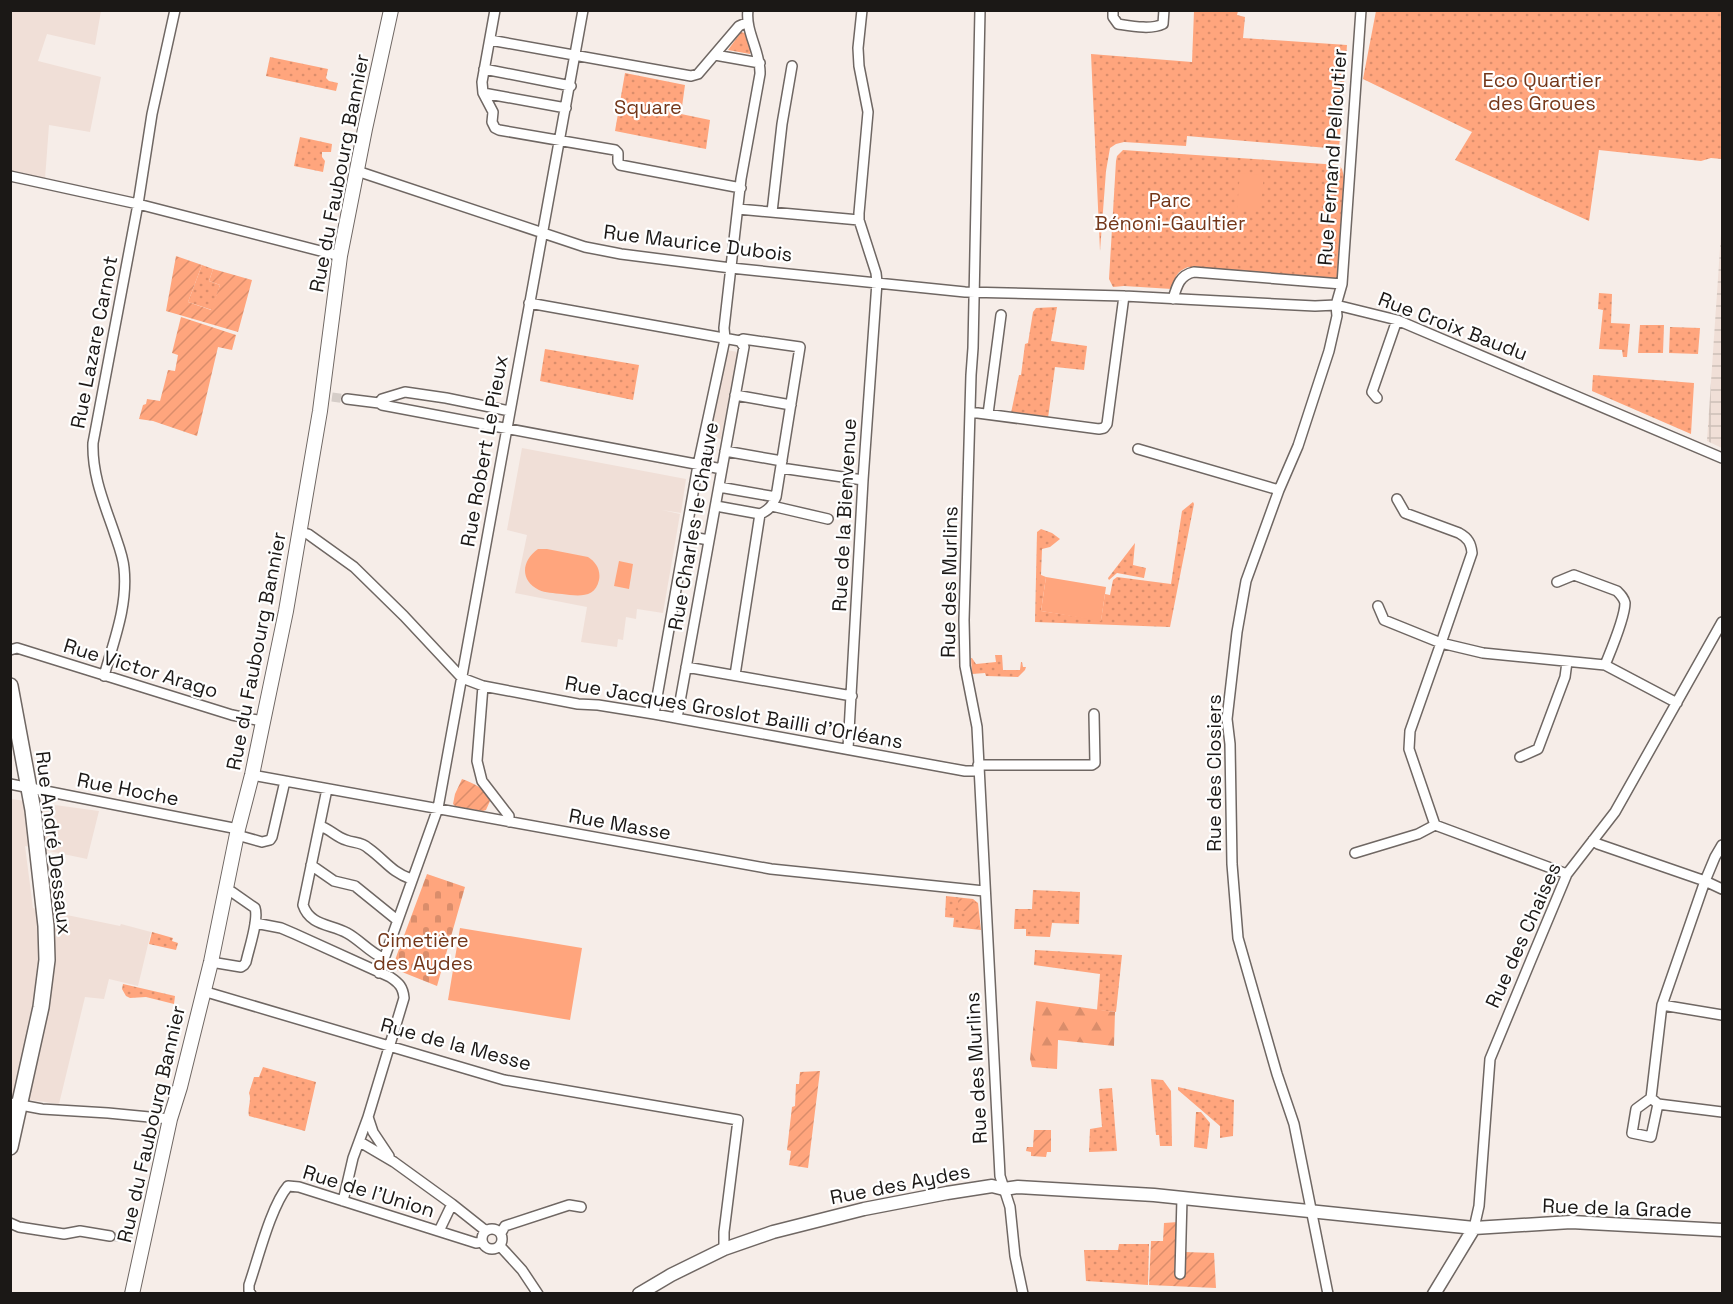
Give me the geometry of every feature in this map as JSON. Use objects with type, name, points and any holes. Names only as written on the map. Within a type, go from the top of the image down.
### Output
[{"type":"main road","name":"Rue du Faubourg Bannier","points":[[132,1293],[138,1241],[211,962],[286,611],[320,411],[327,396],[327,364],[340,256],[391,10]]},
{"type":"main road","name":"Rue André Dessaux","points":[[10,686],[33,810],[46,926],[47,960],[41,1007],[15,1104],[10,1148]]},
{"type":"street","name":"Rue Lazare Carnot","points":[[104,676],[123,614],[125,584],[124,566],[96,477],[93,443],[138,204],[152,114],[175,10]]},
{"type":"street","points":[[495,10],[482,82],[483,93],[493,112],[492,122],[495,128],[615,150],[618,153],[620,165],[741,188]]},
{"type":"street","name":"Rue Robert Le Pieux","points":[[379,973],[438,808],[583,10]]},
{"type":"street","points":[[715,55],[760,63],[748,22],[748,10]]},
{"type":"street","points":[[738,209],[859,220],[868,112],[859,66],[858,48],[862,10]]},
{"type":"street","name":"Rue des Murlins","points":[[980,10],[974,348],[970,412],[964,654],[977,727],[1000,1176],[1010,1207],[1015,1256],[1023,1293]]},
{"type":"street","points":[[1113,10],[1113,16],[1118,24],[1152,27],[1163,24],[1164,10]]},
{"type":"street","name":"Rue Fernand Pelloutier","points":[[1336,305],[1342,284],[1361,10]]},
{"type":"street","points":[[490,40],[691,76],[698,74],[739,26],[748,22]]},
{"type":"street","name":"Rue Charles le Chauve","points":[[654,714],[698,465],[725,339],[724,328],[741,179],[760,63]]},
{"type":"street","points":[[772,213],[782,123],[792,66]]},
{"type":"street","points":[[484,69],[570,86]]},
{"type":"street","points":[[483,93],[566,108]]},
{"type":"street","name":"Rue Maurice Dubois","points":[[357,171],[585,247],[621,254],[731,268],[974,292]]},
{"type":"street","points":[[10,176],[138,204],[340,256]]},
{"type":"street","name":"Rue de la Bienvenue","points":[[848,749],[877,282],[859,220]]},
{"type":"street","points":[[1173,299],[1181,279],[1186,274],[1194,272],[1342,284]]},
{"type":"street","name":"Rue Croix Baudu","points":[[974,292],[1336,305],[1397,320],[1722,458]]},
{"type":"street","points":[[970,412],[1104,428],[1107,424],[1124,296]]},
{"type":"street","points":[[529,303],[725,339],[740,341],[743,339],[800,347],[774,501],[767,511],[760,514],[716,506]]},
{"type":"street","name":"Rue des Closiers","points":[[1328,1293],[1293,1124],[1238,938],[1232,864],[1230,744],[1227,719],[1237,632],[1246,581],[1279,490],[1298,446],[1329,351],[1337,316],[1336,305]]},
{"type":"street","points":[[988,414],[1001,315]]},
{"type":"street","points":[[1377,398],[1372,392],[1397,320]]},
{"type":"street","name":"Rue Charles le Chauve","points":[[677,718],[744,347],[740,341]]},
{"type":"street","points":[[379,403],[382,399],[405,392],[510,411]]},
{"type":"street","points":[[735,395],[791,405]]},
{"type":"street","points":[[347,399],[379,403],[722,469]]},
{"type":"street","points":[[1138,449],[1279,490]]},
{"type":"street","points":[[725,451],[864,480]]},
{"type":"street","points":[[719,487],[774,501],[828,519]]},
{"type":"street","points":[[1397,499],[1405,513],[1467,538],[1472,553],[1408,742],[1435,825]]},
{"type":"street","points":[[735,675],[760,514]]},
{"type":"street","points":[[300,532],[308,534],[354,567],[462,678]]},
{"type":"street","points":[[686,536],[709,540]]},
{"type":"street","points":[[1557,582],[1574,575],[1617,591],[1623,596],[1624,612],[1605,665]]},
{"type":"street","points":[[1378,606],[1384,620],[1441,643],[1484,653],[1605,665],[1677,703]]},
{"type":"street","name":"Rue des Chaises","points":[[1474,1228],[1479,1206],[1490,1059],[1566,874],[1615,812],[1722,622]]},
{"type":"street","name":"Rue Victor Arago","points":[[10,650],[17,648],[232,715],[262,721]]},
{"type":"street","points":[[1520,757],[1538,749],[1565,677],[1567,662]]},
{"type":"street","points":[[686,667],[852,696]]},
{"type":"street","name":"Rue Jacques Groslot Bailli d'Orléans","points":[[462,678],[483,686],[578,704],[654,714],[965,771],[978,768],[1092,765],[1095,763],[1094,714]]},
{"type":"street","points":[[483,686],[477,761],[482,781],[509,816],[508,822]]},
{"type":"street","name":"Rue Masse","points":[[252,775],[771,869],[984,891]]},
{"type":"street","name":"Rue Hoche","points":[[10,784],[237,832],[262,842],[272,837],[285,781]]},
{"type":"street","points":[[327,789],[303,905],[309,917],[347,933],[383,958]]},
{"type":"street","points":[[1355,853],[1418,834],[1435,825],[1566,874]]},
{"type":"street","points":[[320,826],[345,840],[364,845],[392,870],[411,879]]},
{"type":"street","points":[[1593,840],[1598,844],[1722,889]]},
{"type":"street","points":[[1722,846],[1705,881],[1662,1005],[1656,1043],[1654,1101],[1722,1113]]},
{"type":"street","points":[[311,865],[334,881],[355,886],[397,920]]},
{"type":"street","points":[[211,962],[241,967],[244,965],[255,923],[257,911],[255,908],[226,890]]},
{"type":"street","points":[[255,923],[281,928],[379,973],[398,983],[403,989],[404,998],[368,1117],[353,1158],[343,1201]]},
{"type":"street","name":"Rue de la Messe","points":[[203,991],[504,1080],[738,1120],[724,1232],[724,1249]]},
{"type":"street","points":[[1662,1005],[1722,1015]]},
{"type":"street","points":[[15,1104],[42,1109],[170,1119]]},
{"type":"street","points":[[368,1117],[379,1142],[394,1162]]},
{"type":"street","points":[[360,1142],[394,1162],[486,1231]]},
{"type":"street","name":"Rue de l'Union","points":[[251,1293],[249,1285],[273,1213],[288,1186],[299,1187],[476,1243],[482,1242]]},
{"type":"street","name":"Rue des Aydes","points":[[639,1293],[724,1249],[773,1232],[864,1209],[992,1186],[1182,1198],[1312,1211]]},
{"type":"street","points":[[1180,1274],[1182,1198]]},
{"type":"street","points":[[439,1231],[452,1204]]},
{"type":"street","points":[[500,1246],[501,1233],[505,1226],[569,1205],[581,1207]]},
{"type":"street","name":"Rue de la Grade","points":[[1312,1211],[1474,1228],[1571,1222],[1722,1230]]},
{"type":"street","points":[[10,1223],[19,1227],[64,1234],[80,1231],[110,1236]]},
{"type":"street","points":[[1434,1293],[1474,1228]]},
{"type":"street","points":[[500,1246],[491,1249],[485,1247],[482,1236],[486,1231],[495,1229],[501,1233]]},
{"type":"street","points":[[500,1246],[522,1270],[538,1293]]},
{"type":"shaded area","points":[[11,11],[101,11],[95,45],[47,34],[38,61],[101,77],[90,132],[49,125],[45,179],[11,172]]},
{"type":"shaded area","points":[[1722,219],[1722,448],[1707,441]]},
{"type":"shaded area","points":[[726,350],[738,352],[721,439],[710,437]]},
{"type":"shaded area","points":[[522,448],[686,479],[681,513],[662,510],[680,514],[663,613],[637,609],[636,619],[626,617],[623,640],[618,639],[617,647],[581,642],[587,607],[515,593],[527,535],[507,530]]},
{"type":"shaded area","points":[[11,799],[99,811],[87,859],[25,846],[33,908],[120,926],[121,924],[151,932],[138,986],[109,979],[104,999],[85,997],[59,1104],[11,1097]]},
{"type":"green space","points":[[1194,11],[1238,11],[1237,15],[1245,17],[1243,38],[1347,45],[1339,149],[1187,136],[1186,146],[1124,142],[1116,144],[1110,148],[1106,171],[1100,251],[1091,54],[1192,62]]},
{"type":"green space","name":"Eco Quartier des Groues","points":[[1376,11],[1722,11],[1722,159],[1711,158],[1701,161],[1599,150],[1589,221],[1455,160],[1472,132],[1363,79]]},
{"type":"green space","points":[[741,32],[745,33],[750,54],[728,50]]},
{"type":"green space","points":[[270,57],[328,69],[326,78],[338,83],[336,91],[266,76]]},
{"type":"green space","name":"Square","points":[[625,73],[685,85],[681,114],[710,120],[706,149],[615,131]]},
{"type":"green space","points":[[300,137],[332,144],[331,152],[322,152],[325,161],[323,172],[294,166]]},
{"type":"green space","name":"Parc Bénoni-Gaultier","points":[[1123,150],[1339,165],[1344,177],[1337,282],[1188,267],[1177,275],[1172,289],[1113,287],[1109,279],[1116,161],[1117,156]]},
{"type":"green space","points":[[1240,173],[1264,175],[1260,211],[1237,210]]},
{"type":"green space","points":[[176,256],[202,265],[188,302],[211,310],[220,285],[209,281],[213,269],[252,280],[238,332],[166,311]]},
{"type":"green space","points":[[202,265],[213,269],[209,281],[220,285],[212,310],[188,302]]},
{"type":"green space","points":[[1599,293],[1612,294],[1611,323],[1630,324],[1627,357],[1623,357],[1622,350],[1599,349],[1603,310],[1598,309]]},
{"type":"green space","points":[[1057,307],[1051,341],[1087,346],[1084,370],[1055,367],[1048,418],[1011,413],[1033,312],[1036,308]]},
{"type":"green space","points":[[181,317],[236,335],[232,350],[218,347],[197,436],[153,421],[139,419],[147,399],[160,401],[168,370],[175,371],[178,355],[172,353]]},
{"type":"green space","points":[[1640,325],[1664,325],[1663,353],[1638,353]]},
{"type":"green space","points":[[1670,327],[1700,328],[1698,354],[1669,353]]},
{"type":"green space","points":[[545,349],[639,365],[633,400],[540,381]]},
{"type":"green space","points":[[1593,375],[1694,383],[1691,434],[1592,391]]},
{"type":"green space","points":[[1193,502],[1170,627],[1035,622],[1037,532],[1041,529],[1060,539],[1050,547],[1042,549],[1041,575],[1046,577],[1041,611],[1101,620],[1105,594],[1110,595],[1113,580],[1117,577],[1171,584],[1182,511]]},
{"type":"green space","points":[[1135,543],[1133,565],[1146,568],[1144,578],[1117,573],[1109,580],[1108,578]]},
{"type":"green space","points":[[538,549],[588,557],[599,570],[597,586],[585,595],[539,590],[528,581],[525,570],[529,559]]},
{"type":"green space","points":[[619,561],[633,564],[629,589],[614,586]]},
{"type":"green space","points":[[1046,577],[1106,587],[1101,621],[1041,611]]},
{"type":"green space","points":[[995,655],[1002,655],[1003,670],[1020,670],[1022,662],[1023,667],[1026,667],[1025,670],[1018,677],[986,676],[985,673],[972,674],[971,658],[976,664],[996,662]]},
{"type":"green space","points":[[462,779],[485,793],[490,801],[486,810],[456,807],[453,804]]},
{"type":"green space","name":"Cimetière des Aydes","points":[[427,874],[465,887],[437,986],[392,968]]},
{"type":"green space","points":[[1033,890],[1080,892],[1079,924],[1052,923],[1050,937],[1026,936],[1026,929],[1014,929],[1015,909],[1032,909]]},
{"type":"green space","points":[[946,896],[973,899],[978,903],[981,930],[953,927],[954,918],[945,917]]},
{"type":"green space","points":[[958,898],[971,900],[977,904],[979,929],[968,927],[967,912],[958,909]]},
{"type":"green space","points":[[460,928],[582,948],[570,1020],[448,1000]]},
{"type":"green space","points":[[152,932],[173,938],[172,941],[178,943],[176,950],[149,944]]},
{"type":"green space","points":[[1035,950],[1122,955],[1116,1012],[1097,1010],[1100,974],[1034,965]]},
{"type":"green space","points":[[123,984],[175,996],[174,1004],[146,997],[130,998],[122,989]]},
{"type":"green space","points":[[1036,1001],[1115,1012],[1114,1046],[1058,1040],[1057,1069],[1032,1067],[1030,1059]]},
{"type":"green space","points":[[263,1067],[316,1082],[305,1131],[249,1116],[249,1093],[254,1077],[259,1077]]},
{"type":"green space","points":[[820,1071],[808,1168],[789,1165],[791,1151],[787,1150],[792,1107],[795,1106],[796,1084],[799,1084],[800,1072]]},
{"type":"green space","points":[[1151,1079],[1163,1080],[1171,1091],[1172,1146],[1160,1146],[1159,1135],[1156,1135]]},
{"type":"green space","points":[[1178,1087],[1234,1100],[1233,1136],[1220,1138],[1220,1126],[1178,1090]]},
{"type":"green space","points":[[1112,1088],[1117,1151],[1089,1152],[1090,1129],[1102,1127],[1099,1089]]},
{"type":"green space","points":[[1196,1112],[1201,1112],[1210,1123],[1207,1149],[1194,1147]]},
{"type":"green space","points":[[1034,1130],[1051,1130],[1051,1152],[1047,1152],[1046,1157],[1031,1156],[1031,1152],[1026,1151],[1027,1147],[1033,1147]]},
{"type":"green space","points":[[1178,1222],[1184,1230],[1185,1252],[1214,1253],[1216,1288],[1149,1285],[1151,1241],[1163,1241],[1164,1223]]},
{"type":"green space","points":[[1119,1244],[1149,1244],[1148,1285],[1086,1281],[1084,1250],[1118,1250]]},
{"type":"tunnel","points":[[332,397],[347,399]]},
{"type":"tunnel","points":[[110,1236],[133,1240]]}]
